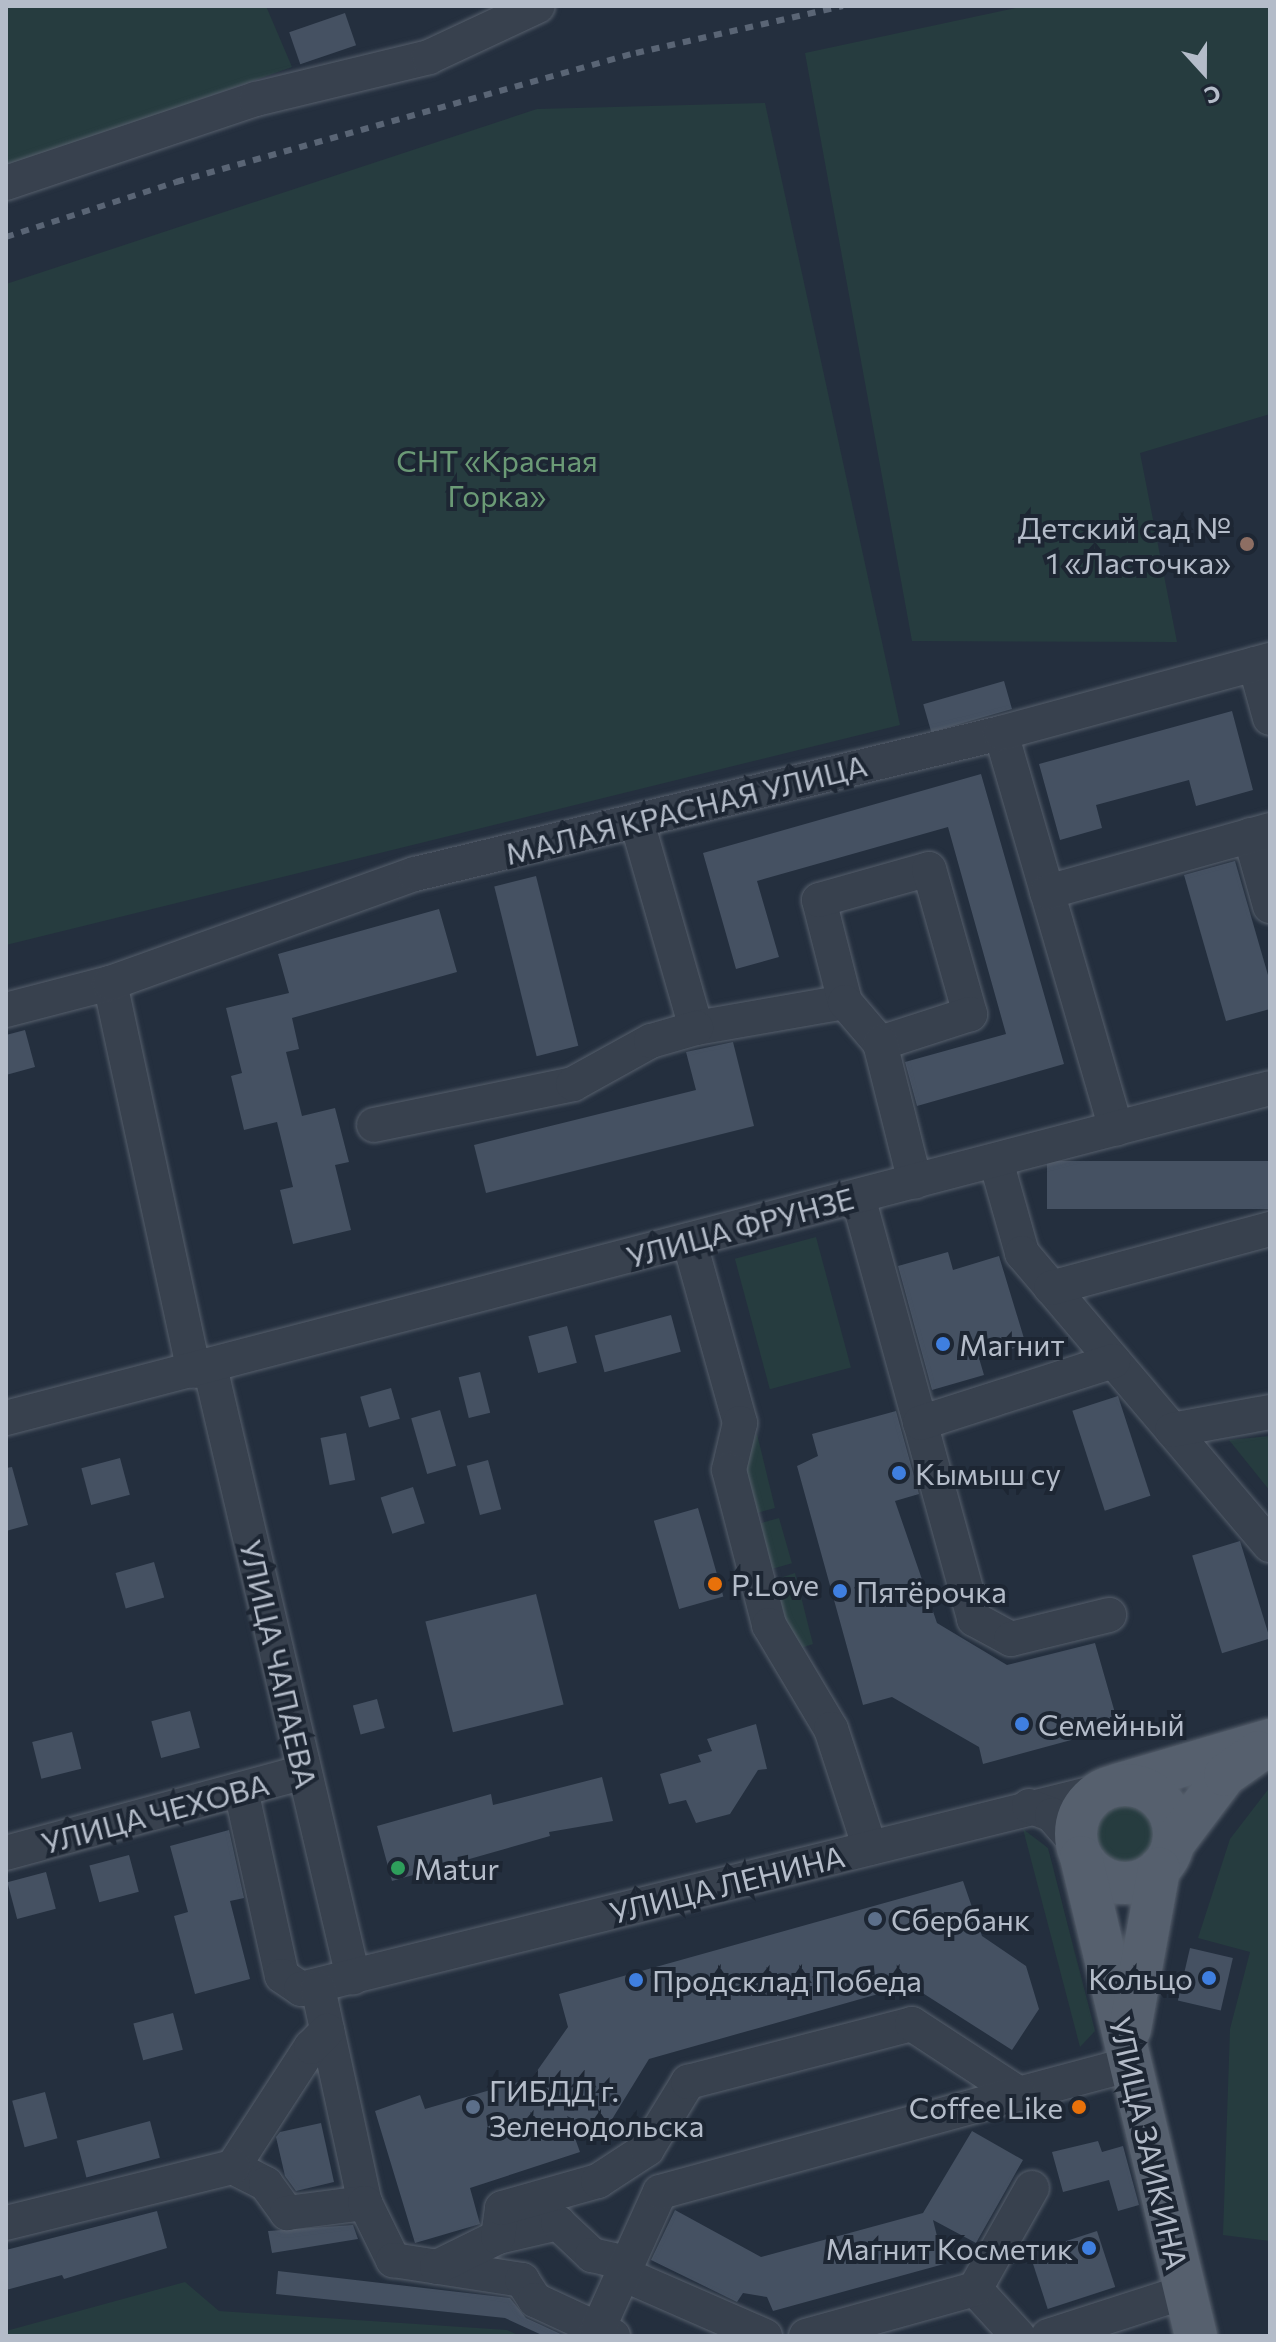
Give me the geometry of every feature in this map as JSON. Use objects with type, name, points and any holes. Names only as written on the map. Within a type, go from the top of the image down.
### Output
[{"type":"main road","name":"УЛИЦА ЛЕНИНА","points":[[1109,1788],[1270,1742]]},
{"type":"main road","points":[[1129,2055],[1166,1857],[1174,1828],[1160,1800],[1148,1790],[1109,1788],[1080,1813],[1079,1850],[1090,1870],[1117,1883],[1133,1883],[1166,1857],[1225,1775],[1270,1742]]},
{"type":"main road","name":"УЛИЦА ЗАИКИНА","points":[[1079,1850],[1196,2336]]},
{"type":"street","points":[[6,183],[256,99],[429,57],[538,6]]},
{"type":"street","points":[[1262,662],[1270,718]]},
{"type":"street","name":"МАЛАЯ КРАСНАЯ УЛИЦА","points":[[6,1010],[110,983],[415,874],[1001,733],[1262,662]]},
{"type":"street","points":[[1001,733],[1116,1129]]},
{"type":"street","points":[[637,822],[696,1028]]},
{"type":"street","points":[[1047,892],[1260,833],[1270,906]]},
{"type":"street","points":[[880,1043],[970,1014],[929,869],[819,900],[845,1002],[880,1043],[915,1182]]},
{"type":"street","name":"УЛИЦА ЧАПАЕВА","points":[[110,983],[353,1977]]},
{"type":"street","points":[[374,1125],[573,1084],[651,1041],[696,1028],[845,1002]]},
{"type":"street","name":"УЛИЦА ФРУНЗЕ","points":[[202,1369],[1270,1088]]},
{"type":"street","points":[[996,1161],[1022,1253],[1270,1545]]},
{"type":"street","points":[[858,1197],[974,1619],[1011,1639],[1109,1615]]},
{"type":"street","points":[[1051,1288],[1270,1229]]},
{"type":"street","points":[[689,1240],[740,1423],[729,1470],[769,1625],[831,1729],[870,1848]]},
{"type":"street","points":[[920,1423],[1113,1361]]},
{"type":"street","points":[[6,1418],[202,1369]]},
{"type":"street","points":[[1172,1430],[1270,1412]]},
{"type":"street","name":"УЛИЦА ЧЕХОВА","points":[[6,1853],[304,1772]]},
{"type":"street","name":"УЛИЦА ЛЕНИНА","points":[[318,1988],[1109,1788]]},
{"type":"street","points":[[241,1790],[282,1976],[301,1989],[318,1988],[365,2203],[393,2260],[522,2280],[535,2300],[605,2333],[625,2269],[660,2192]]},
{"type":"street","name":"УЛИЦА ЗАИКИНА","points":[[1029,1806],[1052,1815],[1079,1850]]},
{"type":"street","points":[[498,2237],[502,2208],[598,2181],[647,2149],[688,2082],[912,2024],[1019,2094]]},
{"type":"street","points":[[233,2167],[311,2047],[327,2031]]},
{"type":"street","points":[[660,2192],[1019,2094],[1129,2055]]},
{"type":"street","points":[[623,2166],[660,2192]]},
{"type":"street","points":[[6,2223],[233,2167],[266,2184],[287,2213],[365,2203]]},
{"type":"street","points":[[806,2336],[975,2289],[1032,2188]]},
{"type":"street","points":[[437,2267],[498,2237],[558,2223],[592,2255],[765,2336]]},
{"type":"street","points":[[975,2289],[1018,2336]]},
{"type":"street","points":[[1048,2336],[1184,2292]]},
{"type":"green space","points":[[6,6],[266,6],[292,67],[6,168]]},
{"type":"green space","points":[[1025,6],[1270,6],[1270,414],[1140,453],[1177,642],[912,641],[805,53]]},
{"type":"green space","name":"СНТ «Красная Горка»","points":[[765,103],[900,725],[6,945],[6,284],[537,109]]},
{"type":"green space","points":[[816,1237],[851,1367],[770,1389],[735,1259]]},
{"type":"green space","points":[[757,1434],[775,1508],[757,1513],[742,1463]]},
{"type":"green space","points":[[1270,1436],[1270,1491],[1229,1440]]},
{"type":"green space","points":[[779,1518],[792,1563],[772,1569],[759,1524]]},
{"type":"green space","points":[[795,1573],[813,1644],[801,1648],[792,1642],[774,1580]]},
{"type":"green space","points":[[1270,1787],[1270,2241],[1223,2235],[1230,2029],[1250,1952],[1198,1938],[1230,1839]]},
{"type":"green space","points":[[1126,1801],[1149,1811],[1159,1834],[1149,1857],[1126,1867],[1103,1857],[1093,1834],[1103,1811]]},
{"type":"green space","points":[[1023,1829],[1048,1848],[1095,2031],[1080,2047]]},
{"type":"green space","points":[[185,2282],[219,2311],[507,2330],[520,2336],[6,2336],[6,2331]]},
{"type":"building","points":[[345,13],[356,45],[300,64],[289,32]]},
{"type":"building","points":[[1004,681],[1012,709],[931,732],[923,704]]},
{"type":"building","points":[[1232,711],[1253,790],[1196,806],[1189,780],[1096,805],[1102,828],[1060,840],[1039,764]]},
{"type":"building","points":[[981,774],[1064,1064],[917,1106],[905,1062],[1006,1034],[948,827],[757,881],[779,957],[736,969],[703,853]]},
{"type":"building","points":[[1235,861],[1270,982],[1270,1009],[1226,1021],[1184,875]]},
{"type":"building","points":[[536,876],[578,1046],[537,1056],[494,886]]},
{"type":"building","points":[[439,909],[457,972],[292,1018],[299,1049],[286,1052],[302,1116],[335,1108],[349,1162],[335,1165],[351,1230],[293,1244],[280,1190],[293,1187],[277,1122],[244,1130],[231,1076],[242,1073],[226,1008],[289,993],[278,954]]},
{"type":"building","points":[[25,1030],[35,1067],[6,1075],[6,1035]]},
{"type":"building","points":[[733,1042],[754,1126],[486,1193],[474,1145],[696,1090],[686,1052]]},
{"type":"building","points":[[1047,1161],[1270,1161],[1270,1209],[1047,1209]]},
{"type":"building","points":[[948,1252],[953,1270],[999,1256],[1026,1345],[979,1358],[984,1375],[932,1390],[898,1266]]},
{"type":"building","points":[[671,1315],[681,1352],[605,1372],[595,1335]]},
{"type":"building","points":[[567,1326],[577,1363],[538,1373],[528,1336]]},
{"type":"building","points":[[480,1372],[490,1413],[469,1418],[459,1377]]},
{"type":"building","points":[[391,1388],[400,1419],[369,1428],[360,1397]]},
{"type":"building","points":[[1118,1396],[1150,1496],[1105,1511],[1072,1411]]},
{"type":"building","points":[[440,1410],[456,1466],[427,1474],[411,1418]]},
{"type":"building","points":[[896,1411],[919,1494],[895,1501],[937,1623],[1007,1665],[1095,1643],[1119,1727],[983,1764],[979,1747],[892,1697],[863,1705],[797,1466],[818,1456],[812,1434]]},
{"type":"building","points":[[346,1433],[355,1480],[330,1485],[320,1438]]},
{"type":"building","points":[[120,1458],[130,1495],[91,1505],[81,1468]]},
{"type":"building","points":[[488,1460],[501,1509],[480,1515],[467,1466]]},
{"type":"building","points":[[12,1467],[28,1525],[6,1531],[6,1468]]},
{"type":"building","points":[[413,1487],[425,1523],[392,1534],[381,1498]]},
{"type":"building","points":[[698,1508],[723,1596],[679,1609],[654,1521]]},
{"type":"building","points":[[1240,1541],[1270,1639],[1222,1653],[1192,1556]]},
{"type":"building","points":[[154,1562],[164,1598],[126,1609],[116,1573]]},
{"type":"building","points":[[536,1594],[564,1705],[453,1732],[425,1622]]},
{"type":"building","points":[[377,1699],[385,1728],[361,1734],[353,1705]]},
{"type":"building","points":[[190,1711],[200,1748],[161,1758],[151,1721]]},
{"type":"building","points":[[756,1724],[767,1769],[758,1770],[730,1814],[696,1823],[686,1800],[669,1804],[660,1774],[701,1762],[698,1755],[712,1751],[707,1739]]},
{"type":"building","points":[[72,1732],[81,1769],[41,1779],[32,1742]]},
{"type":"building","points":[[602,1777],[613,1821],[549,1832],[550,1836],[392,1881],[377,1826],[491,1794],[493,1805]]},
{"type":"building","points":[[229,1830],[244,1898],[230,1901],[250,1979],[195,1994],[174,1916],[188,1912],[170,1846]]},
{"type":"building","points":[[129,1855],[139,1892],[99,1902],[89,1866]]},
{"type":"building","points":[[46,1872],[56,1909],[17,1919],[7,1882]]},
{"type":"building","points":[[963,1881],[982,1936],[1026,1966],[1039,2009],[1012,2050],[910,1985],[649,2059],[603,2134],[567,2116],[580,2152],[470,2188],[480,2224],[415,2243],[375,2111],[420,2095],[425,2109],[532,2078],[568,2027],[559,1994]]},
{"type":"building","points":[[1190,1948],[1233,1958],[1221,2011],[1178,2001]]},
{"type":"building","points":[[173,2013],[183,2050],[143,2060],[133,2024]]},
{"type":"building","points":[[45,2092],[57,2138],[25,2147],[12,2101]]},
{"type":"building","points":[[150,2121],[160,2158],[86,2177],[77,2141]]},
{"type":"building","points":[[321,2123],[334,2182],[296,2191],[285,2176],[276,2137],[280,2132]]},
{"type":"building","points":[[972,2131],[1023,2160],[976,2243],[933,2220],[944,2264],[773,2311],[767,2297],[743,2293],[737,2302],[651,2260],[675,2210],[761,2257],[923,2213]]},
{"type":"building","points":[[1098,2141],[1102,2152],[1123,2146],[1139,2205],[1118,2211],[1109,2180],[1063,2192],[1052,2152]]},
{"type":"building","points":[[157,2211],[167,2248],[64,2279],[62,2275],[6,2290],[6,2250]]},
{"type":"building","points":[[353,2225],[358,2239],[272,2253],[268,2231]]},
{"type":"building","points":[[1097,2231],[1115,2287],[1048,2309],[1029,2253]]},
{"type":"building","points":[[278,2271],[510,2298],[526,2318],[565,2336],[544,2336],[505,2318],[276,2294]]},
{"type":"railway","points":[[6,237],[176,182],[636,53],[843,6]]},
{"type":"place","name":"Детский сад № 1 «Ласточка»","points":[[1247,544]]},
{"type":"place","name":"Магнит","points":[[943,1344]]},
{"type":"place","name":"Кымыш су","points":[[899,1473]]},
{"type":"place","name":"P.Love","points":[[715,1584]]},
{"type":"place","name":"Пятёрочка","points":[[840,1591]]},
{"type":"place","name":"Семейный","points":[[1022,1724]]},
{"type":"place","name":"Matur","points":[[398,1868]]},
{"type":"place","name":"Сбербанк","points":[[875,1919]]},
{"type":"place","name":"Кольцо","points":[[1209,1978]]},
{"type":"place","name":"Продсклад Победа","points":[[636,1980]]},
{"type":"place","name":"ГИБДД г. Зеленодольска","points":[[473,2107]]},
{"type":"place","name":"Coffee Like","points":[[1079,2107]]},
{"type":"place","name":"Магнит Косметик","points":[[1089,2248]]}]
